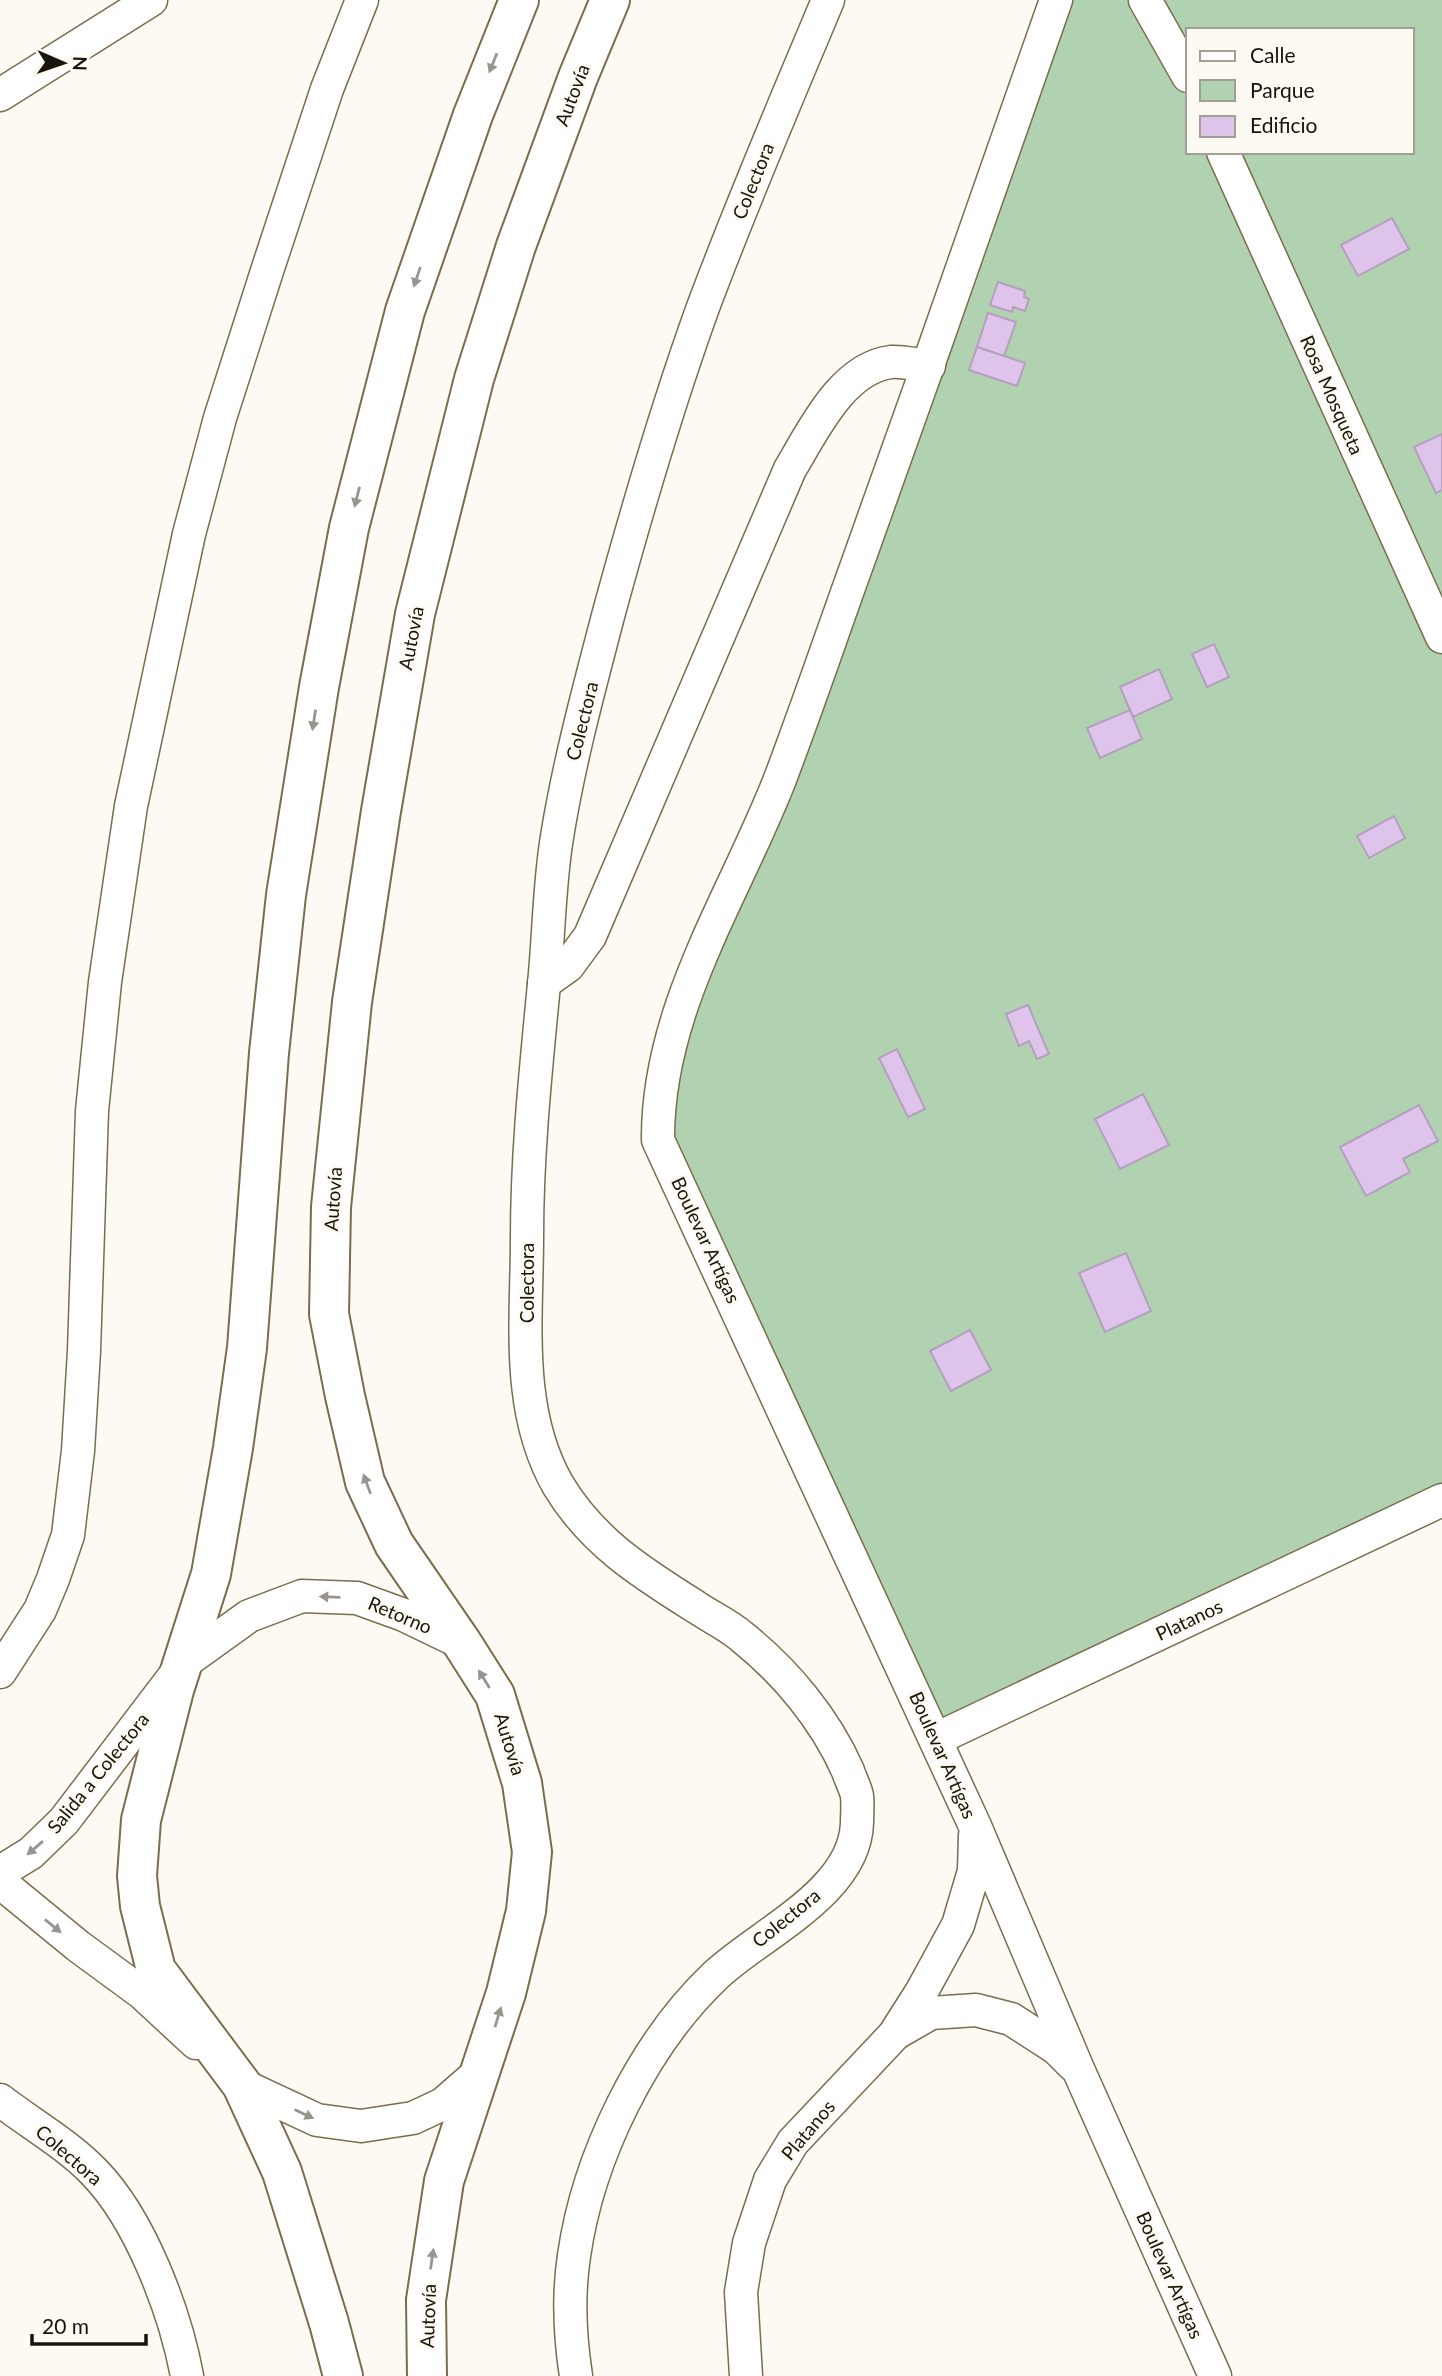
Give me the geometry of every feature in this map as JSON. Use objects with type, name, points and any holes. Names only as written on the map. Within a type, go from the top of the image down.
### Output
[{"type":"street","points":[[343,2376],[282,2172],[242,2085],[156,1970],[140,1906],[137,1876],[141,1820],[174,1690],[211,1574],[233,1448],[247,1348],[270,1053],[286,895],[319,687],[349,528],[405,311],[473,115],[519,0]]},
{"type":"street","name":"Autovía","points":[[427,2376],[426,2300],[443,2181],[506,1993],[526,1911],[532,1853],[522,1783],[495,1695],[394,1544],[365,1482],[329,1314],[331,1207],[352,1002],[380,811],[415,614],[474,379],[516,246],[578,77],[610,0]]},
{"type":"street","name":"Colectora","points":[[576,2376],[570,2302],[574,2254],[590,2186],[604,2143],[652,2051],[681,2012],[718,1973],[810,1904],[844,1865],[856,1835],[857,1793],[835,1741],[790,1683],[739,1634],[657,1583],[609,1548],[584,1522],[565,1495],[540,1447],[527,1388],[527,1209],[532,1103],[555,843],[578,729],[622,565],[701,312],[828,0]]},
{"type":"street","points":[[544,983],[568,966],[590,936],[790,469],[832,400],[867,368],[892,362],[929,366],[1056,0]]},
{"type":"street","points":[[1145,0],[1186,72]]},
{"type":"street","points":[[0,1672],[40,1610],[54,1579],[68,1535],[78,1451],[92,1111],[105,982],[131,806],[189,534],[224,405],[327,89],[360,1]]},
{"type":"street","points":[[0,95],[139,3]]},
{"type":"street","name":"Rosa Mosqueta","points":[[1224,154],[1442,637]]},
{"type":"street","name":"Boulevar Artígas","points":[[929,366],[779,782],[718,912],[676,1027],[658,1111],[659,1140],[936,1739],[1078,2069],[1215,2376]]},
{"type":"street","name":"Platanos","points":[[936,1739],[1442,1500]]},
{"type":"street","name":"Retorno","points":[[185,1662],[249,1616],[302,1596],[357,1598],[404,1615],[462,1643]]},
{"type":"street","name":"Salida a Colectora","points":[[0,1872],[31,1853],[64,1821],[185,1662]]},
{"type":"street","name":"Platanos","points":[[746,2376],[741,2292],[749,2243],[770,2180],[793,2142],[894,2035],[922,1991],[958,1925],[974,1871],[975,1826]]},
{"type":"street","points":[[0,1882],[78,1947],[142,1993],[242,2085],[317,2120],[360,2126],[413,2118],[443,2104],[482,2070]]},
{"type":"street","name":"Platanos","points":[[894,2035],[931,2013],[976,2010],[1011,2019],[1056,2048],[1078,2069]]},
{"type":"street","name":"Colectora","points":[[0,2100],[51,2136],[94,2172],[129,2217],[160,2286],[183,2355],[187,2376]]},
{"type":"green space","points":[[1056,0],[1442,0],[1442,1500],[936,1739],[658,1111]]},
{"type":"building","points":[[1392,218],[1409,249],[1358,276],[1341,245]]},
{"type":"building","points":[[998,282],[1025,291],[1024,297],[1029,299],[1025,311],[1013,307],[1012,312],[990,305]]},
{"type":"building","points":[[988,313],[1016,322],[1004,356],[977,347]]},
{"type":"building","points":[[977,347],[1025,363],[1017,386],[969,370]]},
{"type":"building","points":[[1442,434],[1442,490],[1436,493],[1414,447]]},
{"type":"building","points":[[1214,644],[1229,677],[1207,687],[1192,654]]},
{"type":"building","points":[[1159,669],[1172,699],[1133,717],[1120,687]]},
{"type":"building","points":[[1130,710],[1142,739],[1100,758],[1087,728]]},
{"type":"building","points":[[1394,816],[1405,838],[1369,858],[1357,836]]},
{"type":"building","points":[[1028,1005],[1049,1054],[1037,1059],[1029,1041],[1019,1046],[1006,1014]]},
{"type":"building","points":[[897,1049],[925,1109],[908,1117],[879,1058]]},
{"type":"building","points":[[1143,1094],[1169,1145],[1120,1169],[1095,1119]]},
{"type":"building","points":[[1419,1105],[1438,1141],[1403,1159],[1410,1172],[1366,1196],[1340,1147]]},
{"type":"building","points":[[1126,1253],[1151,1311],[1105,1332],[1079,1273]]},
{"type":"building","points":[[970,1330],[991,1370],[951,1391],[930,1351]]}]
